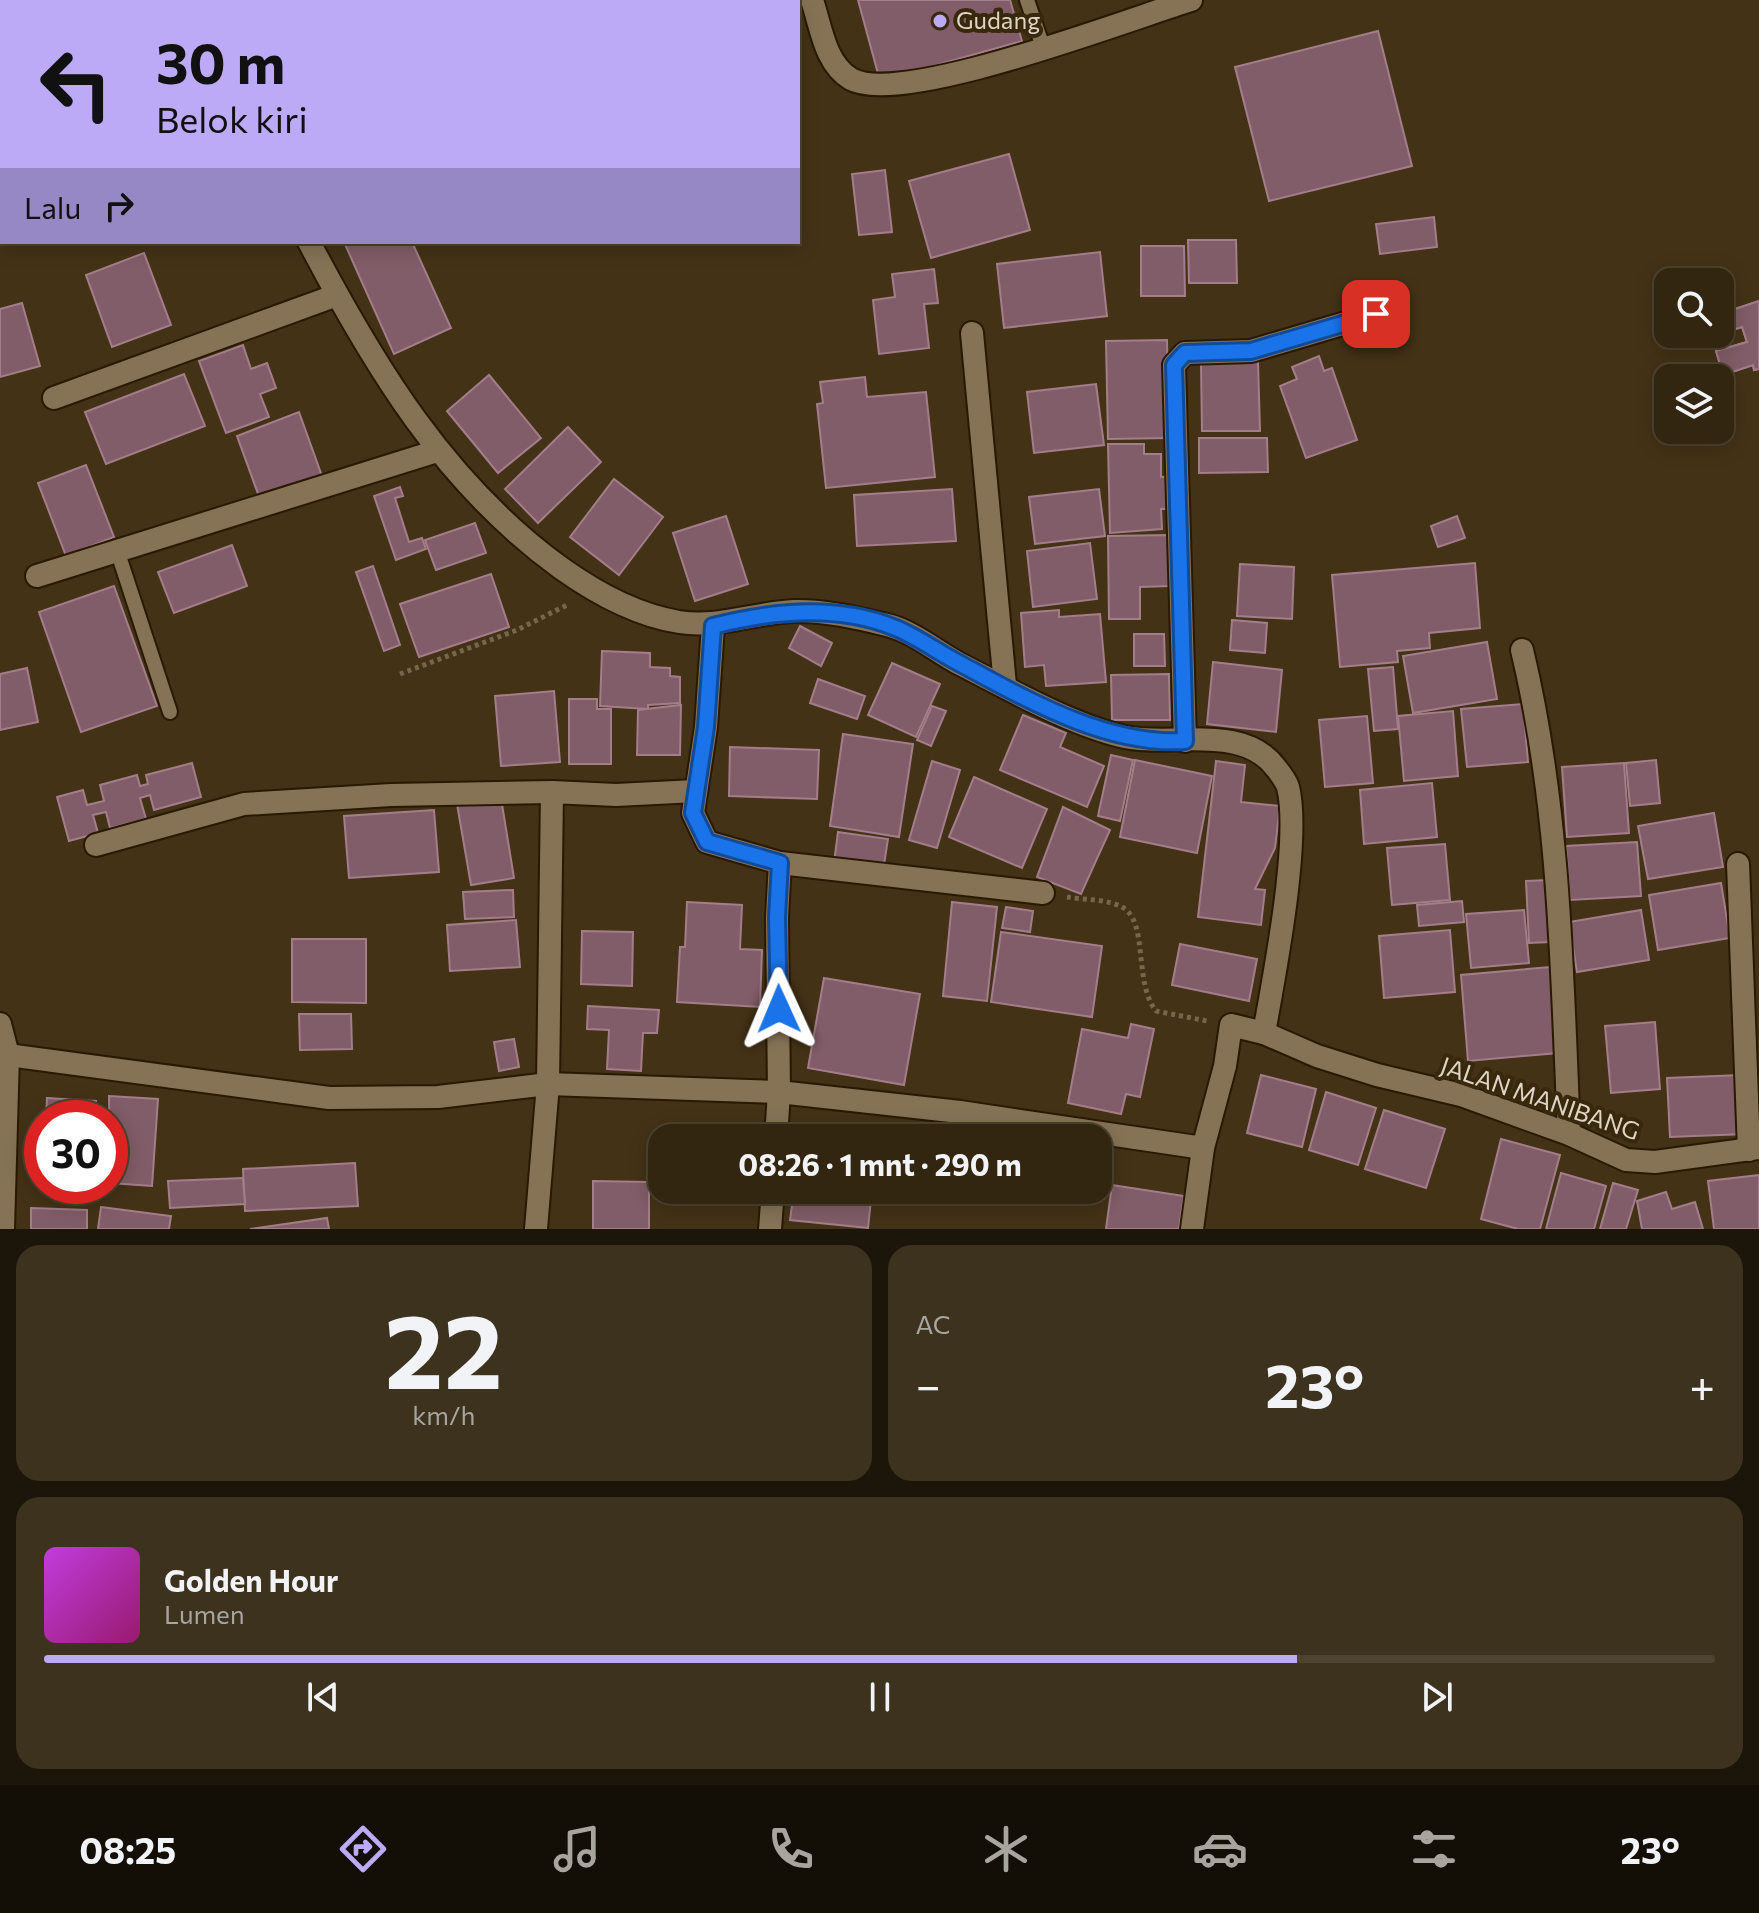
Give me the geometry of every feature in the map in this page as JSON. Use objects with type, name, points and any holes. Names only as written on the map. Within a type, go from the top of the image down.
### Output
[{"type":"street","points":[[812,0],[833,65],[852,79],[867,85],[897,86],[952,75],[1191,0]]},
{"type":"street","points":[[310,244],[337,295],[418,427],[437,451],[490,510],[594,591],[659,618],[713,626],[752,616],[797,611],[834,614],[893,626],[1078,721],[1124,737],[1226,741],[1254,750],[1274,764],[1287,785],[1290,822],[1287,872],[1264,1033]]},
{"type":"street","points":[[54,398],[337,295]]},
{"type":"street","points":[[1185,741],[1174,365],[1185,353],[1251,351],[1376,314]]},
{"type":"street","points":[[972,333],[1005,685]]},
{"type":"street","points":[[37,576],[437,451]]},
{"type":"street","points":[[713,626],[706,727],[693,813],[707,842],[780,863],[1043,893]]},
{"type":"street","points":[[1522,650],[1539,722],[1551,827],[1562,942],[1569,1134]]},
{"type":"street","points":[[96,845],[244,804],[391,795],[552,792],[616,795],[696,791]]},
{"type":"street","points":[[536,1229],[548,1084],[552,792]]},
{"type":"street","points":[[777,1124],[780,863]]},
{"type":"street","points":[[1738,864],[1754,1149]]},
{"type":"street","points":[[0,1024],[4,1054],[3,1229]]},
{"type":"street","points":[[1192,1229],[1203,1148],[1225,1066],[1231,1025]]},
{"type":"street","name":"JALAN MANIBANG","points":[[1231,1025],[1264,1033],[1317,1056],[1461,1095],[1569,1134],[1626,1160],[1655,1162],[1754,1149]]},
{"type":"street","points":[[4,1054],[329,1098],[438,1097],[548,1084],[779,1092],[960,1112],[1203,1148]]},
{"type":"street","points":[[770,1229],[772,1204]]},
{"type":"lane","points":[[1027,0],[1043,47]]},
{"type":"lane","points":[[117,550],[170,712]]},
{"type":"path","points":[[400,674],[517,630],[594,591]]},
{"type":"path","points":[[1043,893],[1122,907],[1132,916],[1138,930],[1145,997],[1156,1011],[1231,1025]]},
{"type":"building","name":"Gudang","points":[[858,0],[1010,0],[1022,41],[880,81]]},
{"type":"building","points":[[1378,31],[1412,166],[1269,201],[1235,67]]},
{"type":"building","points":[[1009,154],[1030,230],[931,258],[909,181]]},
{"type":"building","points":[[885,170],[892,232],[859,235],[852,174]]},
{"type":"building","points":[[1434,217],[1437,247],[1380,254],[1376,224]]},
{"type":"building","points":[[1188,240],[1236,240],[1237,283],[1189,283]]},
{"type":"building","points":[[345,244],[413,244],[451,328],[394,354]]},
{"type":"building","points":[[1141,246],[1184,246],[1185,296],[1141,296]]},
{"type":"building","points":[[1100,252],[1107,316],[1004,328],[997,264]]},
{"type":"building","points":[[144,253],[171,325],[112,347],[86,275]]},
{"type":"building","points":[[934,269],[938,303],[924,304],[929,348],[879,354],[873,300],[895,297],[892,274]]},
{"type":"building","points":[[1759,301],[1759,369],[1754,370],[1753,365],[1734,371],[1734,364],[1720,364],[1716,351],[1747,342],[1742,327],[1734,330],[1734,309]]},
{"type":"building","points":[[1759,301],[1759,369],[1754,370],[1753,365],[1734,371],[1734,364],[1720,364],[1716,351],[1747,342],[1742,327],[1734,330],[1734,309]]},
{"type":"building","points":[[22,303],[40,366],[0,377],[0,309]]},
{"type":"building","points":[[1167,340],[1169,438],[1108,439],[1106,341]]},
{"type":"building","points":[[243,345],[251,369],[267,363],[276,388],[260,394],[269,417],[226,433],[199,361]]},
{"type":"building","points":[[1319,356],[1324,371],[1332,368],[1357,440],[1306,458],[1280,386],[1297,379],[1292,367]]},
{"type":"building","points":[[1258,362],[1260,431],[1202,431],[1201,363]]},
{"type":"building","points":[[184,374],[205,426],[106,464],[85,412]]},
{"type":"building","points":[[489,375],[541,438],[498,473],[447,411]]},
{"type":"building","points":[[865,377],[867,397],[926,392],[935,477],[826,488],[817,404],[823,403],[820,382]]},
{"type":"building","points":[[1096,384],[1104,445],[1034,453],[1027,392]]},
{"type":"building","points":[[299,412],[323,479],[261,502],[237,436]]},
{"type":"building","points":[[568,427],[601,462],[538,523],[505,489]]},
{"type":"building","points":[[1199,438],[1267,438],[1268,472],[1199,473]]},
{"type":"building","points":[[1108,444],[1144,444],[1144,454],[1161,454],[1161,477],[1175,476],[1176,509],[1161,509],[1162,529],[1110,533]]},
{"type":"building","points":[[86,465],[114,537],[66,556],[38,483]]},
{"type":"building","points":[[614,479],[663,517],[619,575],[570,537]]},
{"type":"building","points":[[400,487],[403,496],[395,498],[409,542],[422,538],[426,549],[396,560],[374,496]]},
{"type":"building","points":[[952,489],[956,541],[857,546],[854,495]]},
{"type":"building","points":[[1099,489],[1105,536],[1035,544],[1029,497]]},
{"type":"building","points":[[726,516],[748,584],[695,601],[673,533]]},
{"type":"building","points":[[1457,516],[1465,538],[1438,547],[1431,526]]},
{"type":"building","points":[[475,523],[486,553],[436,570],[425,540]]},
{"type":"building","points":[[1169,535],[1170,586],[1140,587],[1140,619],[1109,619],[1108,536]]},
{"type":"building","points":[[1090,543],[1097,599],[1033,607],[1027,551]]},
{"type":"building","points":[[232,545],[247,586],[174,613],[158,572]]},
{"type":"building","points":[[1475,563],[1480,628],[1429,633],[1430,648],[1397,651],[1398,662],[1340,667],[1332,575]]},
{"type":"building","points":[[1240,564],[1294,567],[1292,619],[1237,616]]},
{"type":"building","points":[[373,566],[400,645],[384,651],[356,572]]},
{"type":"building","points":[[491,574],[509,627],[419,657],[400,604]]},
{"type":"building","points":[[114,586],[157,706],[81,732],[39,612]]},
{"type":"building","points":[[1059,610],[1059,617],[1100,614],[1106,682],[1046,686],[1044,665],[1025,667],[1021,613]]},
{"type":"building","points":[[1232,620],[1267,623],[1265,653],[1230,650]]},
{"type":"building","points":[[800,626],[832,643],[821,666],[789,648]]},
{"type":"building","points":[[1134,634],[1164,634],[1165,666],[1134,666]]},
{"type":"building","points":[[1487,642],[1497,699],[1413,713],[1403,656]]},
{"type":"building","points":[[602,651],[650,653],[650,667],[670,668],[670,676],[680,677],[680,703],[648,705],[648,709],[600,706]]},
{"type":"building","points":[[1213,662],[1282,670],[1276,732],[1207,724]]},
{"type":"building","points":[[892,663],[940,684],[916,737],[868,715]]},
{"type":"building","points":[[1393,667],[1398,729],[1374,731],[1368,669]]},
{"type":"building","points":[[27,668],[38,722],[0,730],[0,674]]},
{"type":"building","points":[[1169,674],[1170,720],[1112,720],[1111,675]]},
{"type":"building","points":[[818,679],[865,696],[857,719],[810,703]]},
{"type":"building","points":[[554,691],[560,762],[501,766],[495,696]]},
{"type":"building","points":[[569,699],[597,699],[597,709],[611,709],[611,764],[569,764]]},
{"type":"building","points":[[1523,704],[1528,762],[1467,767],[1461,709]]},
{"type":"building","points":[[681,705],[680,755],[637,755],[638,710]]},
{"type":"building","points":[[932,706],[946,711],[931,746],[917,740]]},
{"type":"building","points":[[1453,711],[1458,776],[1404,781],[1398,716]]},
{"type":"building","points":[[1023,715],[1066,733],[1060,747],[1104,766],[1087,807],[1000,770]]},
{"type":"building","points":[[1367,716],[1373,783],[1325,787],[1319,720]]},
{"type":"building","points":[[843,734],[913,744],[899,837],[830,826]]},
{"type":"building","points":[[730,747],[819,750],[817,799],[729,796]]},
{"type":"building","points":[[1111,755],[1133,760],[1120,821],[1098,816]]},
{"type":"building","points":[[1135,760],[1212,776],[1197,853],[1120,837]]},
{"type":"building","points":[[1656,760],[1660,803],[1630,806],[1626,763]]},
{"type":"building","points":[[932,761],[960,770],[937,848],[909,840]]},
{"type":"building","points":[[1216,761],[1245,765],[1241,802],[1280,806],[1275,848],[1255,889],[1265,890],[1261,925],[1198,917]]},
{"type":"building","points":[[192,763],[201,797],[154,810],[150,795],[140,798],[146,819],[110,828],[106,812],[93,815],[98,833],[69,841],[57,797],[83,790],[87,805],[104,801],[100,785],[137,775],[140,786],[148,784],[146,775]]},
{"type":"building","points":[[1624,763],[1629,833],[1567,837],[1562,767]]},
{"type":"building","points":[[974,777],[1047,809],[1022,868],[949,837]]},
{"type":"building","points":[[1432,783],[1437,837],[1364,844],[1360,790]]},
{"type":"building","points":[[501,798],[514,878],[471,885],[457,804]]},
{"type":"building","points":[[1063,807],[1110,830],[1081,894],[1037,877]]},
{"type":"building","points":[[434,810],[439,872],[349,878],[344,816]]},
{"type":"building","points":[[1714,813],[1723,867],[1648,879],[1638,826]]},
{"type":"building","points":[[838,832],[888,839],[883,871],[834,863]]},
{"type":"building","points":[[1637,842],[1641,896],[1570,900],[1566,846]]},
{"type":"building","points":[[1445,844],[1450,900],[1392,905],[1387,848]]},
{"type":"building","points":[[1549,880],[1551,942],[1529,943],[1526,881]]},
{"type":"building","points":[[1721,883],[1730,938],[1658,950],[1649,895]]},
{"type":"building","points":[[513,890],[514,917],[465,919],[463,892]]},
{"type":"building","points":[[1462,901],[1464,922],[1419,926],[1417,905]]},
{"type":"building","points":[[687,902],[742,905],[740,949],[762,950],[760,1007],[677,1002],[680,947],[685,947]]},
{"type":"building","points":[[952,902],[997,907],[987,1001],[943,996]]},
{"type":"building","points":[[1006,907],[1033,911],[1030,932],[1002,928]]},
{"type":"building","points":[[1524,910],[1529,963],[1471,968],[1466,914]]},
{"type":"building","points":[[1641,910],[1649,960],[1577,972],[1569,922]]},
{"type":"building","points":[[516,920],[520,967],[450,971],[447,925]]},
{"type":"building","points":[[1450,930],[1455,992],[1384,998],[1379,936]]},
{"type":"building","points":[[582,931],[633,932],[632,986],[581,984]]},
{"type":"building","points":[[1001,932],[1102,946],[1092,1017],[991,1002]]},
{"type":"building","points":[[292,939],[366,939],[366,1003],[292,1002]]},
{"type":"building","points":[[1180,944],[1257,959],[1249,1001],[1172,985]]},
{"type":"building","points":[[1550,967],[1558,1053],[1468,1061],[1461,975]]},
{"type":"building","points":[[824,978],[920,994],[904,1085],[808,1068]]},
{"type":"building","points":[[588,1006],[659,1010],[657,1033],[643,1033],[641,1071],[607,1069],[609,1030],[587,1029]]},
{"type":"building","points":[[299,1014],[351,1014],[352,1049],[300,1050]]},
{"type":"building","points":[[1655,1022],[1660,1089],[1611,1093],[1605,1026]]},
{"type":"building","points":[[1131,1024],[1154,1029],[1140,1097],[1126,1094],[1121,1114],[1068,1103],[1082,1029],[1128,1038]]},
{"type":"building","points":[[514,1039],[519,1067],[499,1071],[494,1042]]},
{"type":"building","points":[[1261,1075],[1316,1089],[1302,1147],[1247,1133]]},
{"type":"building","points":[[1741,1075],[1745,1134],[1670,1137],[1667,1078]]},
{"type":"building","points":[[1326,1092],[1376,1108],[1358,1165],[1309,1150]]},
{"type":"building","points":[[109,1096],[158,1099],[152,1186],[128,1184],[128,1100],[109,1100]]},
{"type":"building","points":[[1384,1110],[1445,1129],[1426,1188],[1365,1169]]},
{"type":"building","points":[[1501,1139],[1560,1155],[1540,1229],[1518,1229],[1481,1219]]},
{"type":"building","points":[[355,1163],[358,1206],[245,1211],[243,1169]]},
{"type":"building","points":[[1561,1173],[1606,1186],[1594,1229],[1546,1229]]},
{"type":"building","points":[[1759,1175],[1759,1229],[1714,1229],[1708,1181]]},
{"type":"building","points":[[243,1178],[245,1204],[170,1208],[168,1181]]},
{"type":"building","points":[[593,1181],[648,1182],[649,1229],[593,1229]]},
{"type":"building","points":[[1613,1183],[1638,1190],[1626,1229],[1600,1229]]},
{"type":"building","points":[[1112,1185],[1184,1196],[1179,1229],[1106,1229],[1109,1204],[1112,1204]]},
{"type":"building","points":[[1666,1192],[1672,1209],[1695,1202],[1703,1229],[1642,1229],[1637,1201]]},
{"type":"building","points":[[792,1204],[871,1204],[868,1228],[790,1220]]},
{"type":"building","points":[[101,1207],[171,1216],[169,1229],[98,1229]]},
{"type":"building","points":[[31,1208],[87,1210],[87,1229],[31,1229]]},
{"type":"building","points":[[327,1218],[329,1229],[250,1229]]},
{"type":"place","name":"Gudang","points":[[940,21]]},
{"type":"route","points":[[779,1009],[777,917],[780,863],[707,842],[697,828],[693,813],[706,727],[713,626],[752,616],[797,611],[834,614],[893,626],[959,663],[1078,721],[1124,737],[1185,741],[1174,365],[1185,353],[1251,351],[1376,314]]}]
